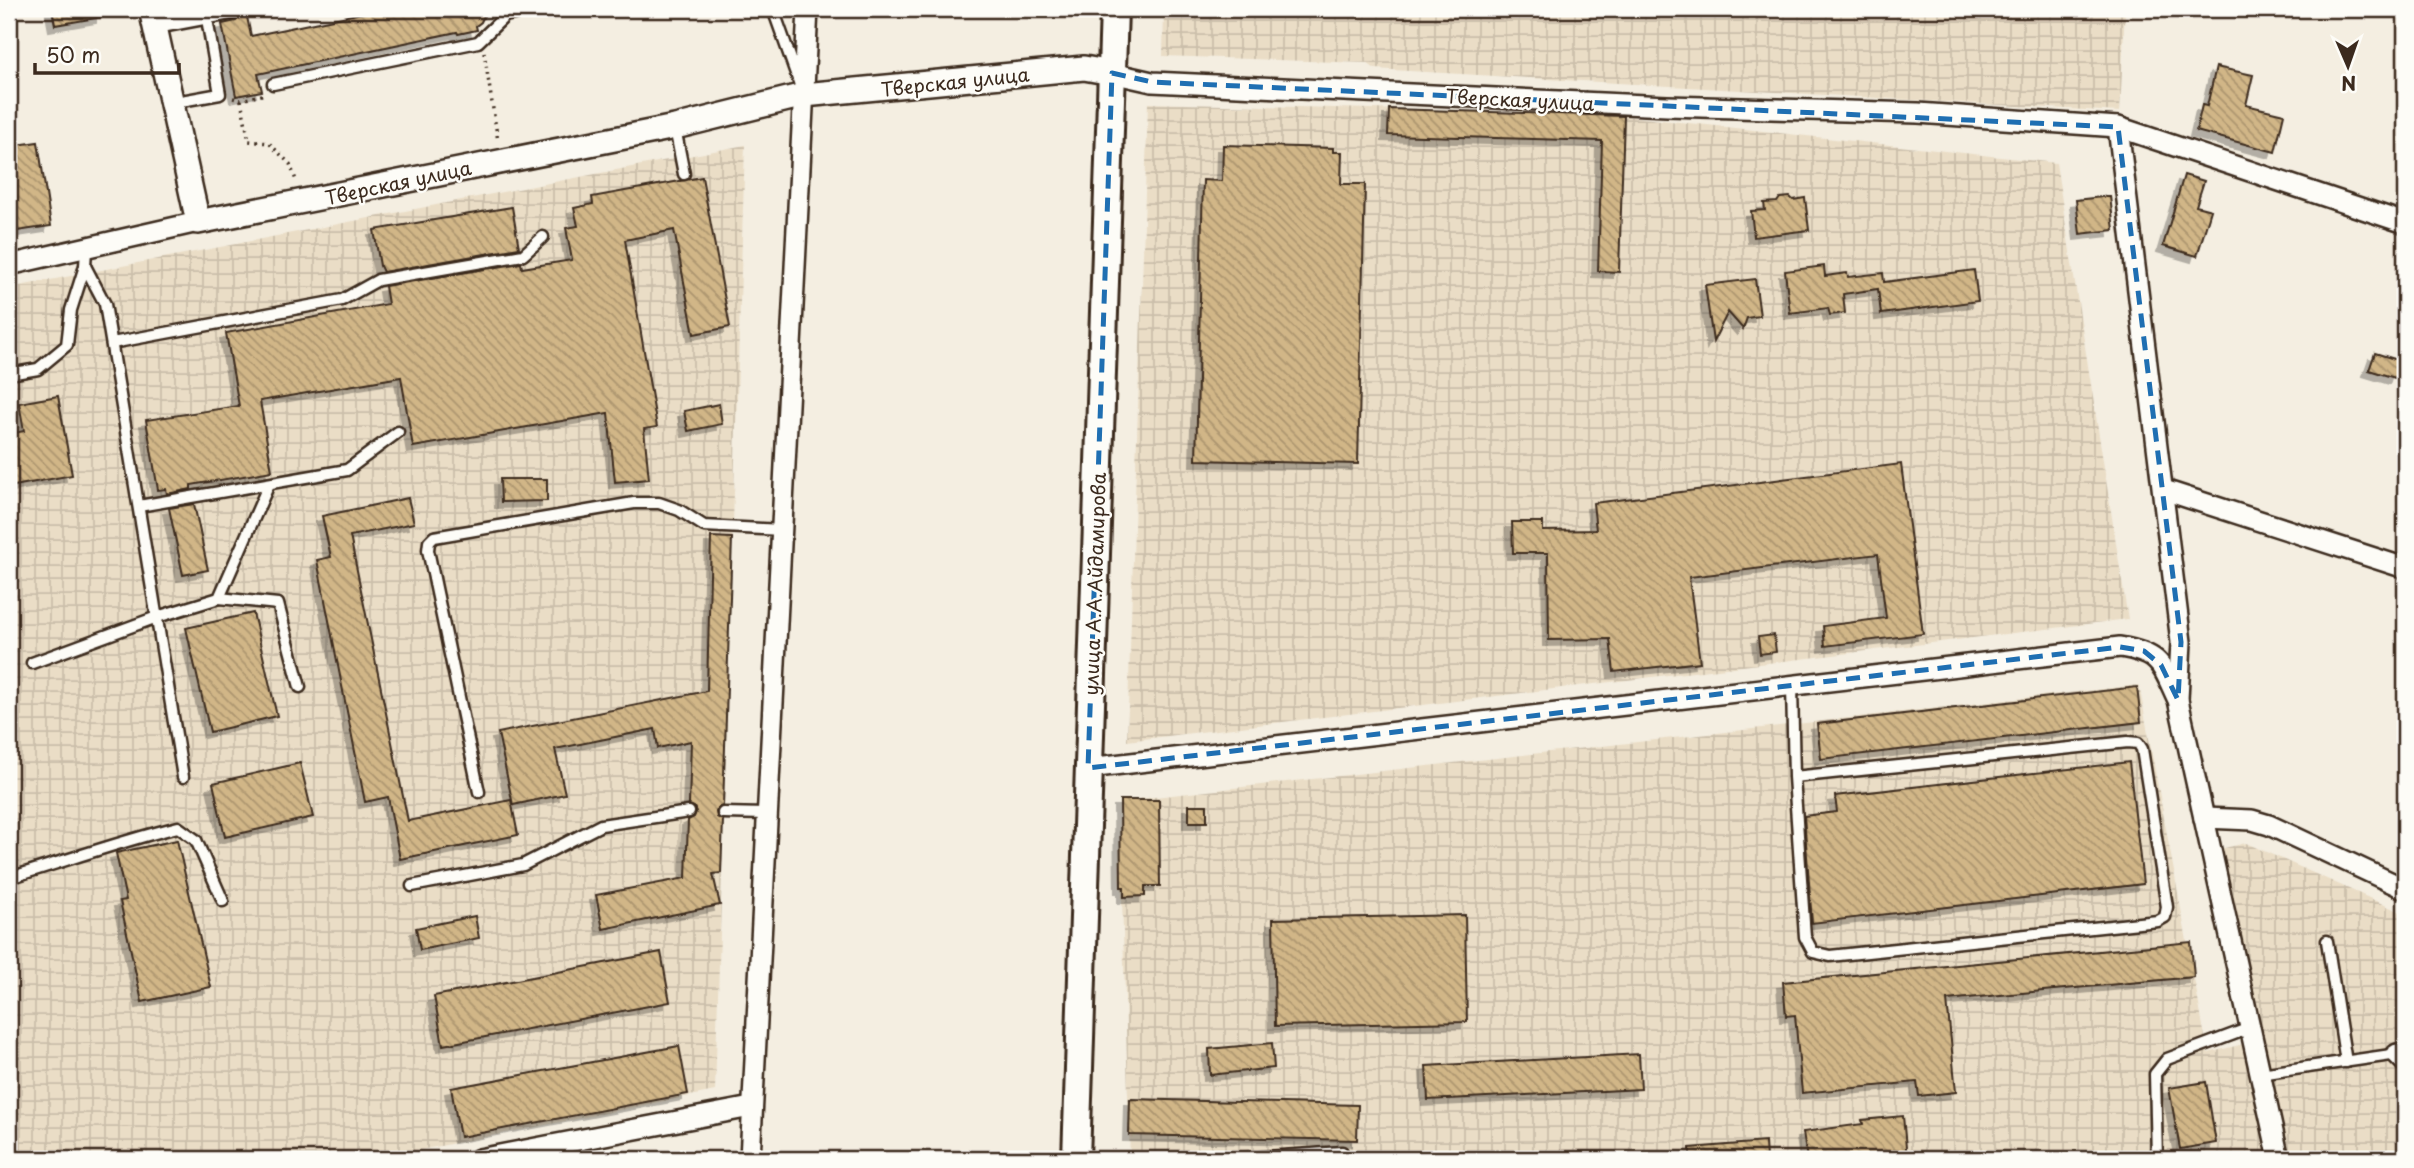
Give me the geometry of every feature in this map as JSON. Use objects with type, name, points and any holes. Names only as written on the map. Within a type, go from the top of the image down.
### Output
[{"type":"main road","name":"улица А.А.Айдамирова","points":[[1076,1159],[1114,9]]},
{"type":"street","points":[[198,222],[152,16],[233,9]]},
{"type":"street","points":[[750,1159],[808,9]]},
{"type":"street","name":"Тверская улица","points":[[9,265],[85,257],[198,222],[675,127],[804,96],[1084,68],[1152,82],[1918,114],[2118,127],[2405,223]]},
{"type":"street","points":[[2118,127],[2182,642],[2178,700]]},
{"type":"street","points":[[2164,490],[2405,568]]},
{"type":"street","points":[[1088,768],[2120,647],[2144,651],[2161,665],[2178,700],[2278,1159]]},
{"type":"street","points":[[2204,818],[2252,820],[2269,825],[2405,889]]},
{"type":"street","points":[[479,1159],[751,1107]]},
{"type":"lane","points":[[273,84],[478,42],[505,16],[537,9]]},
{"type":"lane","points":[[774,9],[804,96]]},
{"type":"lane","points":[[170,104],[220,94],[205,11]]},
{"type":"lane","points":[[675,127],[684,174]]},
{"type":"lane","points":[[112,343],[342,300],[378,280],[523,255],[543,237]]},
{"type":"lane","points":[[85,257],[106,304],[183,777]]},
{"type":"lane","points":[[9,374],[38,369],[67,345],[71,310],[85,257]]},
{"type":"lane","points":[[139,506],[347,470],[398,432]]},
{"type":"lane","points":[[219,598],[269,484]]},
{"type":"lane","points":[[479,792],[428,550],[429,542],[434,537],[634,503],[659,503],[680,510],[704,526],[781,530]]},
{"type":"lane","points":[[32,663],[157,617],[219,598],[278,604],[300,687]]},
{"type":"lane","points":[[1792,686],[1794,777],[1805,937],[1813,951],[1830,956],[2158,921],[2165,916],[2167,908],[2142,749],[2138,743],[1794,777]]},
{"type":"lane","points":[[412,886],[523,865],[601,825],[689,812]]},
{"type":"lane","points":[[723,813],[766,814]]},
{"type":"lane","points":[[9,878],[132,838],[178,827],[196,840],[223,901]]},
{"type":"lane","points":[[2327,941],[2346,1062]]},
{"type":"lane","points":[[2157,1159],[2155,1074],[2167,1059],[2250,1028]]},
{"type":"lane","points":[[2260,1074],[2402,1056]]},
{"type":"lane","points":[[1236,1159],[1342,1152]]},
{"type":"path","points":[[478,42],[486,55],[498,134],[499,161]]},
{"type":"path","points":[[220,94],[241,100],[265,95],[273,84]]},
{"type":"path","points":[[241,100],[249,141],[269,143],[290,164],[303,201]]},
{"type":"highlighted area","points":[[1112,73],[1152,82],[2118,127],[2181,642],[2178,700],[2161,665],[2144,651],[2120,647],[1088,768]]},
{"type":"shaded area","points":[[1164,9],[2125,9],[2120,112],[1375,69],[1367,63],[1163,56]]},
{"type":"shaded area","points":[[1148,103],[1624,116],[2056,163],[2128,619],[1127,741]]},
{"type":"shaded area","points":[[745,145],[715,1091],[375,1159],[9,1159],[9,288]]},
{"type":"shaded area","points":[[2139,685],[2208,1053],[2259,1040],[2220,849],[2246,843],[2405,914],[2405,1159],[1130,1159],[1119,801]]},
{"type":"building","points":[[52,9],[102,9],[102,17],[55,25]]},
{"type":"building","points":[[381,9],[487,9],[476,26],[477,30],[258,74],[262,91],[236,96],[222,24],[236,21],[246,12],[251,36]]},
{"type":"building","points":[[2216,67],[2253,75],[2246,105],[2284,114],[2275,152],[2196,131],[2202,105],[2207,106]]},
{"type":"building","points":[[1389,109],[1624,116],[1619,272],[1598,271],[1602,141],[1388,135]]},
{"type":"building","points":[[38,142],[51,226],[10,232],[9,146]]},
{"type":"building","points":[[1223,145],[1333,148],[1333,152],[1342,152],[1341,184],[1365,184],[1358,464],[1196,460],[1203,180],[1222,181]]},
{"type":"building","points":[[2184,175],[2204,181],[2196,206],[2211,210],[2197,256],[2163,246]]},
{"type":"building","points":[[702,177],[730,327],[694,334],[674,230],[625,240],[657,427],[644,429],[649,479],[615,482],[608,413],[413,447],[401,377],[260,401],[272,471],[191,485],[191,489],[167,494],[166,489],[158,490],[146,420],[239,406],[226,333],[388,304],[385,286],[521,263],[522,268],[572,260],[566,228],[578,226],[574,208],[593,204],[592,197]]},
{"type":"building","points":[[2110,196],[2114,230],[2080,234],[2076,200]]},
{"type":"building","points":[[1790,197],[1793,200],[1805,198],[1809,230],[1754,237],[1751,211],[1765,210],[1764,203]]},
{"type":"building","points":[[512,207],[519,248],[383,272],[380,266],[374,230]]},
{"type":"building","points":[[1824,266],[1825,276],[1847,273],[1848,277],[1883,273],[1884,282],[1974,270],[1978,301],[1881,314],[1878,289],[1843,294],[1845,313],[1830,315],[1828,308],[1790,313],[1785,271]]},
{"type":"building","points":[[1755,279],[1760,316],[1747,318],[1743,329],[1728,312],[1713,342],[1705,285]]},
{"type":"building","points":[[2375,353],[2401,361],[2395,378],[2369,370]]},
{"type":"building","points":[[58,396],[72,475],[9,487],[9,434],[24,431],[19,403]]},
{"type":"building","points":[[719,404],[722,424],[688,431],[684,411]]},
{"type":"building","points":[[1901,464],[1923,634],[1825,646],[1823,626],[1886,618],[1878,554],[1689,577],[1700,662],[1614,672],[1610,639],[1549,640],[1548,553],[1513,553],[1512,522],[1543,522],[1543,531],[1596,530],[1593,503]]},
{"type":"building","points":[[500,479],[547,479],[547,501],[501,502]]},
{"type":"building","points":[[408,498],[414,523],[350,536],[408,821],[511,800],[518,835],[400,859],[388,797],[365,802],[317,560],[331,557],[322,516]]},
{"type":"building","points":[[194,504],[208,570],[183,575],[169,508]]},
{"type":"building","points":[[711,537],[732,538],[723,806],[716,812],[717,817],[723,820],[721,873],[713,874],[720,905],[603,929],[596,895],[686,878],[688,820],[694,817],[696,812],[694,807],[689,805],[691,741],[658,748],[655,729],[555,749],[565,794],[513,805],[498,733],[707,691]]},
{"type":"building","points":[[253,613],[277,716],[210,732],[186,628]]},
{"type":"building","points":[[1774,635],[1776,652],[1760,654],[1758,637]]},
{"type":"building","points":[[2137,687],[2141,722],[1821,759],[1817,724]]},
{"type":"building","points":[[2129,762],[2143,884],[1812,923],[1804,816],[1837,812],[1835,796]]},
{"type":"building","points":[[300,763],[313,817],[225,837],[213,783]]},
{"type":"building","points":[[1120,800],[1159,800],[1160,886],[1145,886],[1145,896],[1124,897],[1124,887],[1121,887]]},
{"type":"building","points":[[1189,805],[1207,805],[1207,822],[1189,822]]},
{"type":"building","points":[[177,840],[211,987],[142,1002],[120,901],[126,900],[116,853]]},
{"type":"building","points":[[1465,915],[1467,1022],[1275,1026],[1273,919]]},
{"type":"building","points":[[475,916],[479,938],[420,950],[416,928]]},
{"type":"building","points":[[2191,942],[2194,977],[1947,1000],[1956,1092],[1919,1096],[1917,1082],[1802,1093],[1795,1015],[1786,1016],[1783,982]]},
{"type":"building","points":[[661,952],[670,1002],[443,1045],[434,996]]},
{"type":"building","points":[[1272,1043],[1274,1068],[1210,1075],[1209,1049]]},
{"type":"building","points":[[679,1046],[688,1094],[460,1137],[451,1088]]},
{"type":"building","points":[[1639,1054],[1641,1089],[1428,1100],[1426,1066]]},
{"type":"building","points":[[2206,1082],[2216,1143],[2180,1149],[2169,1088]]},
{"type":"building","points":[[1130,1099],[1358,1105],[1357,1140],[1129,1135]]},
{"type":"building","points":[[1903,1116],[1907,1158],[1807,1159],[1803,1132],[1863,1124],[1862,1120]]},
{"type":"building","points":[[1765,1142],[1766,1159],[1690,1159],[1690,1148]]}]
